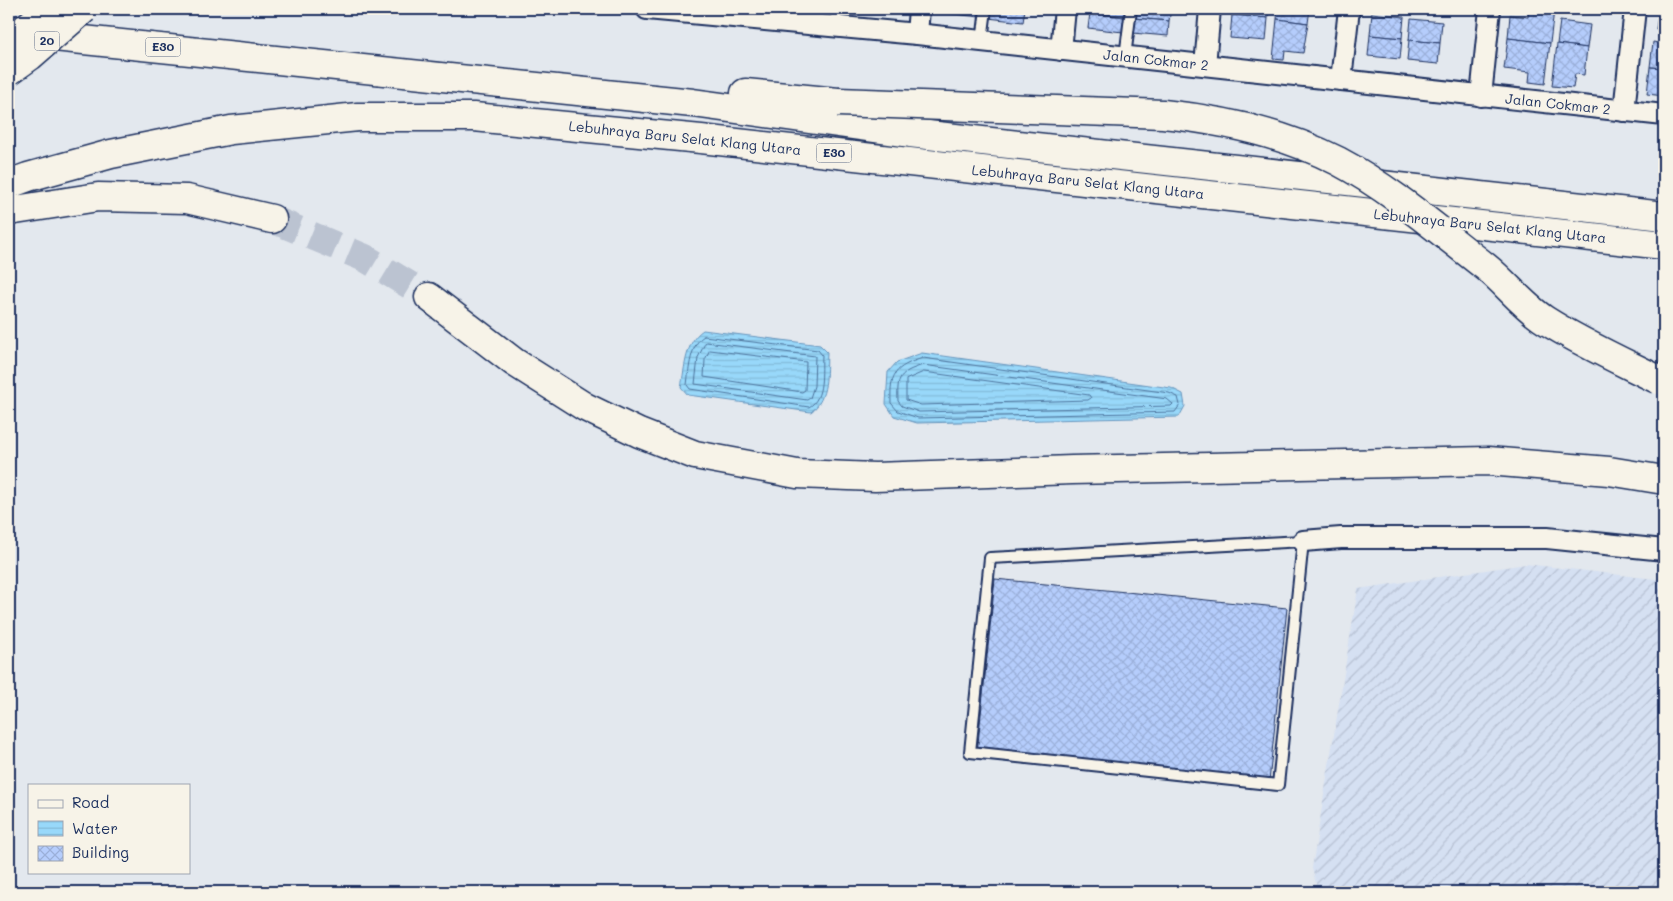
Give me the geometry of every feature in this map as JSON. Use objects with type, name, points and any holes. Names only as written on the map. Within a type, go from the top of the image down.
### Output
[{"type":"highway","name":"20","points":[[9,42],[49,9]]},
{"type":"highway","name":"20","points":[[9,71],[30,56],[84,9]]},
{"type":"highway","name":"Lebuhraya Baru Selat Klang Utara","points":[[9,35],[35,35],[693,103],[910,133],[1664,216]]},
{"type":"highway","points":[[693,103],[732,93],[838,102],[1163,114],[1206,118],[1259,130],[1338,161],[1367,178],[1418,214],[1492,272],[1543,319],[1662,381]]},
{"type":"highway","name":"Lebuhraya Baru Selat Klang Utara","points":[[9,184],[111,154],[230,130],[358,117],[474,117],[701,139],[1664,245]]},
{"type":"highway","points":[[9,211],[98,197],[158,198],[187,199],[272,219]]},
{"type":"highway","points":[[430,297],[514,362],[585,408],[639,433],[695,455],[797,474],[874,477],[1072,470],[1488,461],[1609,471],[1664,480]]},
{"type":"street","name":"Jalan Cokmar 2","points":[[647,9],[836,18],[917,34],[1664,115]]},
{"type":"street","points":[[917,34],[919,9]]},
{"type":"street","points":[[1060,50],[1065,9]]},
{"type":"street","points":[[1205,65],[1210,9]]},
{"type":"street","points":[[1341,80],[1349,9]]},
{"type":"street","points":[[1481,96],[1490,9]]},
{"type":"street","points":[[1624,111],[1635,9]]},
{"type":"street","points":[[1303,541],[1342,538],[1547,538],[1664,550]]},
{"type":"lane","points":[[982,41],[986,9]]},
{"type":"lane","points":[[1126,57],[1131,9]]},
{"type":"lane","points":[[1303,541],[1278,785],[970,752],[990,558],[1303,541]]},
{"type":"shaded area","points":[[1526,564],[1664,580],[1664,892],[1318,892],[1312,868],[1358,589]]},
{"type":"water","points":[[703,330],[820,345],[827,352],[825,385],[821,400],[811,412],[688,395],[681,387],[687,356],[693,341]]},
{"type":"water","points":[[922,353],[1171,388],[1183,394],[1185,406],[1179,417],[917,423],[894,416],[886,404],[888,372],[897,362]]},
{"type":"building","points":[[946,9],[981,9],[980,17],[945,13]]},
{"type":"building","points":[[990,9],[1025,9],[1023,22],[988,18]]},
{"type":"building","points":[[1091,9],[1126,9],[1125,17],[1090,13]]},
{"type":"building","points":[[1134,9],[1171,9],[1169,21],[1133,18]]},
{"type":"building","points":[[1232,9],[1269,9],[1268,18],[1232,15]]},
{"type":"building","points":[[1278,9],[1310,9],[1308,23],[1277,19]]},
{"type":"building","points":[[1535,9],[1554,10],[1550,43],[1508,38],[1510,15],[1528,17],[1529,12],[1535,12]]},
{"type":"building","points":[[1659,9],[1664,9],[1664,30],[1656,29]]},
{"type":"building","points":[[1090,13],[1125,17],[1123,32],[1088,28]]},
{"type":"building","points":[[1372,13],[1404,17],[1402,38],[1370,35]]},
{"type":"building","points":[[1232,15],[1268,18],[1266,41],[1230,38]]},
{"type":"building","points":[[1133,18],[1169,21],[1168,36],[1132,33]]},
{"type":"building","points":[[1277,19],[1308,23],[1303,53],[1285,51],[1284,60],[1273,59]]},
{"type":"building","points":[[1411,19],[1442,22],[1440,43],[1409,40]]},
{"type":"building","points":[[1560,21],[1590,25],[1587,48],[1557,44]]},
{"type":"building","points":[[1370,35],[1402,38],[1400,59],[1368,56]]},
{"type":"building","points":[[1508,38],[1550,43],[1545,84],[1529,82],[1530,72],[1504,69]]},
{"type":"building","points":[[1409,40],[1440,43],[1438,64],[1407,61]]},
{"type":"building","points":[[1653,42],[1664,44],[1664,68],[1650,67]]},
{"type":"building","points":[[1557,44],[1587,48],[1584,75],[1575,74],[1573,88],[1552,86]]},
{"type":"building","points":[[1650,67],[1664,68],[1664,96],[1647,94]]},
{"type":"building","points":[[995,579],[1287,608],[1269,782],[977,753]]},
{"type":"tunnel","points":[[272,219],[365,258],[429,297]]}]
